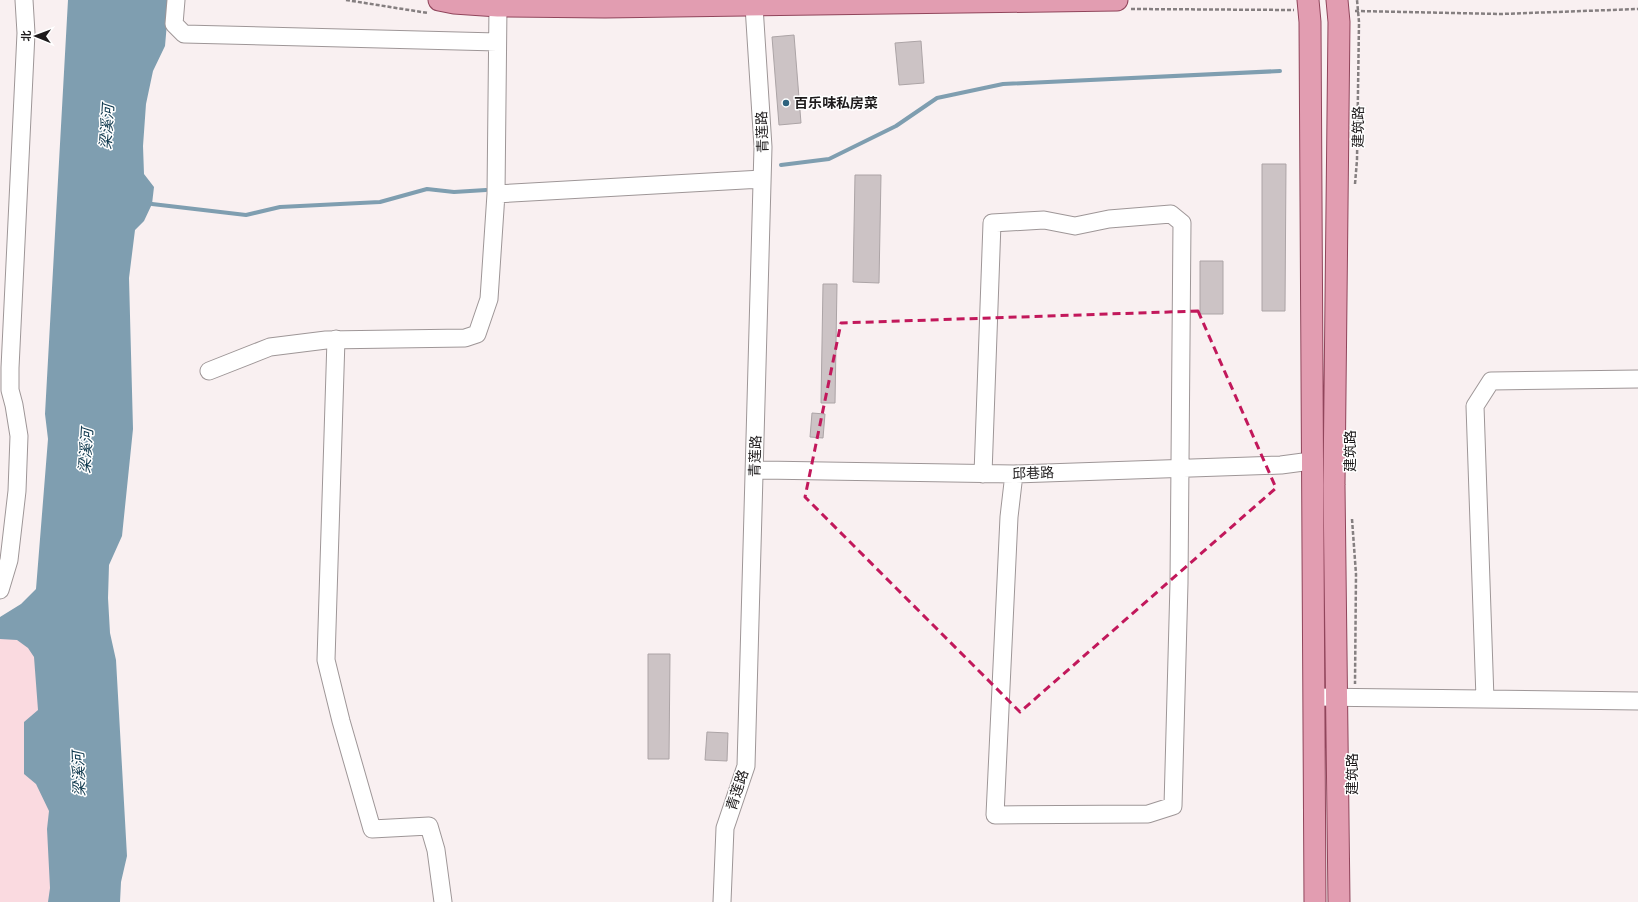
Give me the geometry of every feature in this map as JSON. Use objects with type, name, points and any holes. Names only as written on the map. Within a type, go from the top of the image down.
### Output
[{"type":"main road","points":[[434,6],[454,3],[498,6],[605,7],[1117,0]]},
{"type":"main road","points":[[1308,0],[1310,22],[1311,461],[1315,902]]},
{"type":"main road","name":"建筑路","points":[[1337,0],[1339,22],[1334,485],[1345,697],[1339,902]]},
{"type":"street","points":[[0,590],[9,560],[17,492],[19,436],[14,405],[5,371],[26,33],[24,0]]},
{"type":"street","points":[[176,0],[174,24],[184,34],[497,42]]},
{"type":"street","points":[[209,371],[270,347],[336,339],[465,338],[477,334],[489,299],[496,194],[498,6]]},
{"type":"street","name":"青莲路","points":[[722,902],[725,828],[746,766],[763,147],[754,6]]},
{"type":"street","points":[[496,194],[762,179]]},
{"type":"street","points":[[983,474],[992,222],[1044,220],[1075,226],[1109,219],[1171,214],[1182,223],[1179,583],[1172,806],[1148,814],[995,815],[1009,517],[1014,474]]},
{"type":"street","points":[[336,339],[326,660],[341,720],[372,829],[429,826],[436,850],[443,902]]},
{"type":"street","points":[[1485,699],[1475,406],[1491,381],[1638,380]]},
{"type":"street","name":"邱巷路","points":[[755,470],[1014,474],[1281,465],[1311,461]]},
{"type":"street","points":[[1313,697],[1638,701]]},
{"type":"path","points":[[346,0],[434,6]]},
{"type":"path","name":"建筑路","points":[[1355,190],[1357,160],[1359,22],[1356,0]]},
{"type":"path","points":[[1345,697],[1356,679],[1356,574],[1352,515]]},
{"type":"highlighted area","points":[[1198,311],[1276,488],[1020,712],[805,497],[841,323]]},
{"type":"shaded area","points":[[0,630],[46,631],[58,902],[0,902]]},
{"type":"water","name":"梁溪河","points":[[68,0],[169,0],[165,46],[153,71],[146,104],[143,146],[144,174],[154,187],[152,204],[144,221],[135,230],[129,278],[133,429],[122,536],[109,565],[108,598],[110,633],[116,660],[127,856],[121,882],[120,902],[48,902],[50,888],[47,829],[49,811],[36,784],[24,774],[24,722],[38,710],[34,657],[28,648],[17,640],[0,639],[0,617],[21,604],[36,589],[48,439],[45,414]]},
{"type":"building","points":[[794,35],[801,123],[779,125],[772,37]]},
{"type":"building","points":[[921,41],[924,83],[899,85],[895,43]]},
{"type":"building","points":[[1262,164],[1286,164],[1285,311],[1262,311]]},
{"type":"building","points":[[855,175],[881,175],[879,283],[853,282]]},
{"type":"building","points":[[1200,261],[1223,261],[1223,314],[1200,314]]},
{"type":"building","points":[[823,284],[837,284],[835,403],[821,403]]},
{"type":"building","points":[[812,413],[825,414],[823,438],[810,437]]},
{"type":"building","points":[[648,654],[670,654],[669,759],[648,759]]},
{"type":"building","points":[[707,732],[728,733],[727,761],[705,760]]},
{"type":"waterway","points":[[781,165],[829,159],[896,126],[937,98],[1003,84],[1280,71]]},
{"type":"waterway","points":[[152,204],[246,215],[280,207],[380,202],[427,189],[454,192],[486,190]]},
{"type":"place","name":"百乐味私房菜","points":[[786,103]]}]
